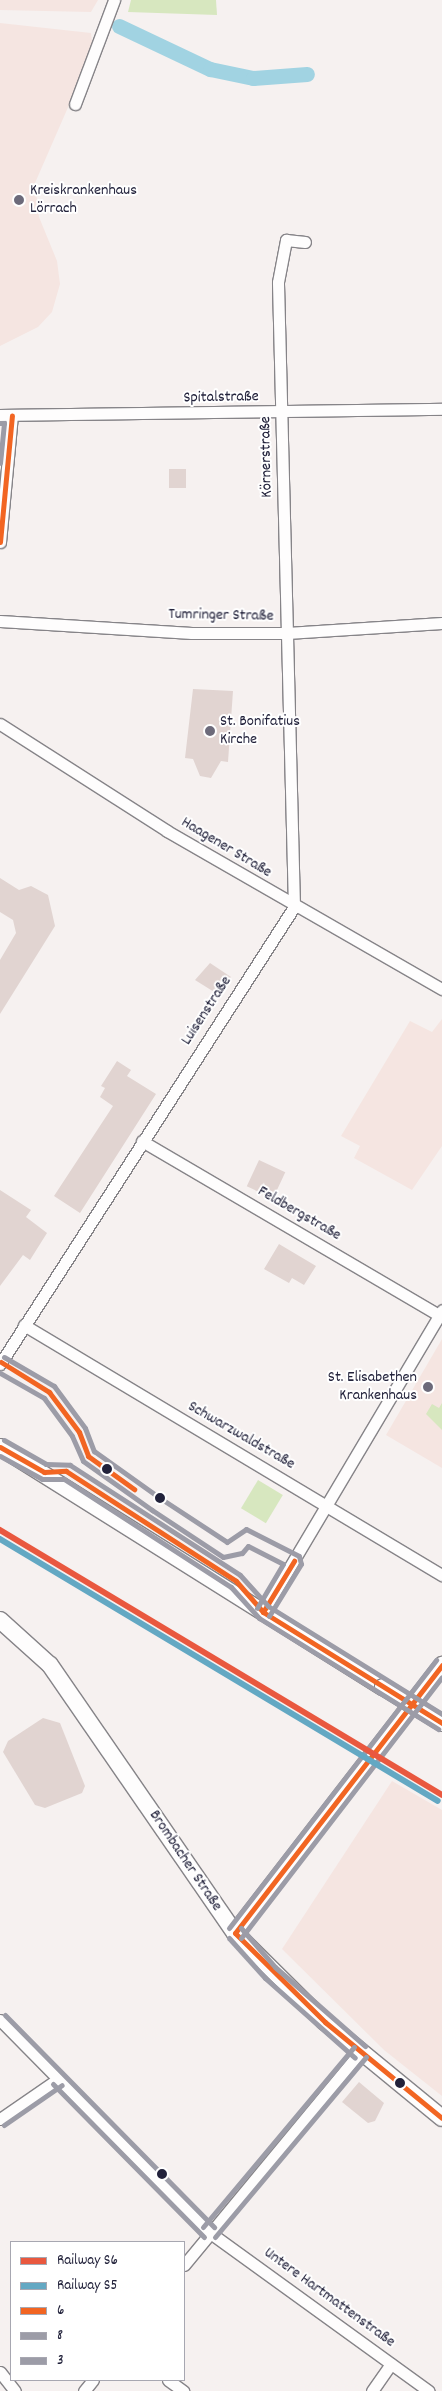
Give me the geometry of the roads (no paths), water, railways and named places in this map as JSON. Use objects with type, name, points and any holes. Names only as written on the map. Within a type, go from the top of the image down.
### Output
[{"type":"main road","points":[[0,1447],[442,1723]]},
{"type":"main road","name":"Brombacher Straße","points":[[0,1620],[50,1665],[235,1933],[270,1972],[360,2052],[442,2118]]},
{"type":"main road","points":[[235,1933],[442,1665]]},
{"type":"street","points":[[75,104],[114,0]]},
{"type":"street","name":"Körnerstraße","points":[[287,633],[278,282],[286,240],[305,242]]},
{"type":"street","name":"Spitalstraße","points":[[6,416],[442,409]]},
{"type":"street","points":[[0,542],[6,416]]},
{"type":"street","name":"Tumringer Straße","points":[[0,621],[192,633],[287,633],[442,623]]},
{"type":"street","points":[[287,633],[294,907]]},
{"type":"street","name":"Haagener Straße","points":[[0,724],[294,907],[442,989]]},
{"type":"street","name":"Luisenstraße","points":[[0,1364],[294,907]]},
{"type":"street","name":"Feldbergstraße","points":[[142,1141],[440,1312]]},
{"type":"street","points":[[263,1612],[440,1312]]},
{"type":"street","name":"Schwarzwaldstraße","points":[[24,1325],[274,1475],[424,1562],[442,1575]]},
{"type":"street","name":"Untere Hartmattenstraße","points":[[0,2020],[210,2232],[429,2391]]},
{"type":"street","points":[[185,2264],[360,2052]]},
{"type":"street","points":[[0,2119],[58,2078]]},
{"type":"street","points":[[372,2391],[391,2364]]},
{"type":"street","points":[[0,2372],[15,2391]]},
{"type":"street","points":[[84,2391],[92,2381]]},
{"type":"street","points":[[170,2381],[183,2391]]},
{"type":"waterway","points":[[119,26],[210,69],[253,78],[307,74]]},
{"type":"rail line","name":"S6","points":[[0,1530],[442,1795]]},
{"type":"rail line","name":"S5","points":[[0,1539],[438,1801]]},
{"type":"place","name":"Kreiskrankenhaus Lörrach","points":[[19,200]]},
{"type":"place","name":"St. Bonifatius Kirche","points":[[210,731]]},
{"type":"place","name":"St. Elisabethen Krankenhaus","points":[[428,1387]]}]
